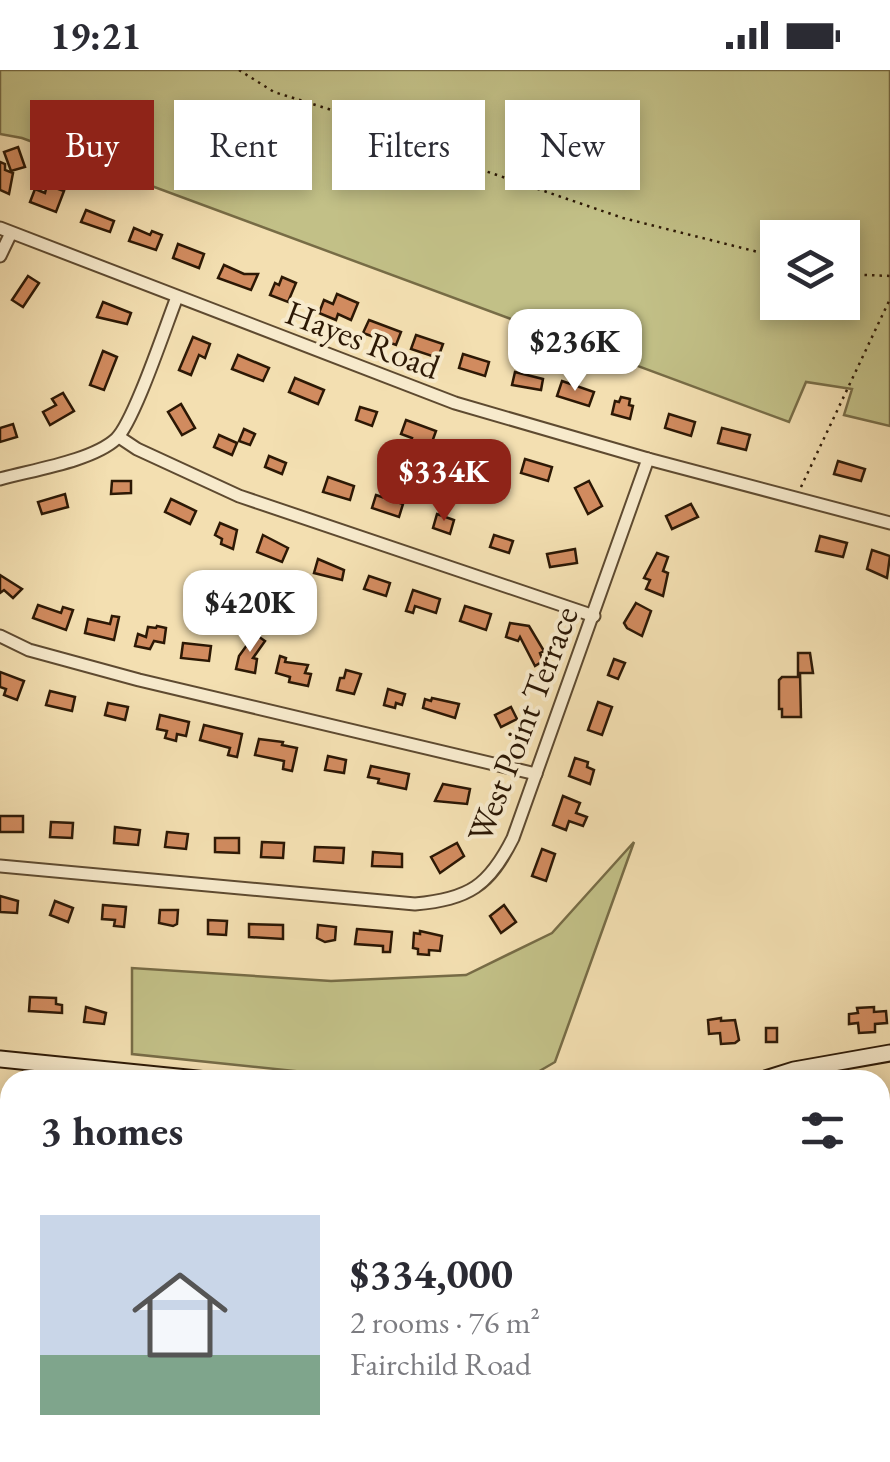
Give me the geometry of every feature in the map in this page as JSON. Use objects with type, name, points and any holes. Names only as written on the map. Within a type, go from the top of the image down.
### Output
[{"type":"main road","points":[[794,1070],[890,1052]]},
{"type":"main road","points":[[0,1059],[108,1070]]},
{"type":"street","points":[[0,256],[6,230]]},
{"type":"street","name":"Hayes Road","points":[[6,230],[455,403],[890,523]]},
{"type":"street","points":[[0,478],[84,455],[119,437],[144,384],[176,297]]},
{"type":"street","points":[[119,437],[257,503],[594,616]]},
{"type":"street","name":"West Point Terrace","points":[[0,866],[388,902],[439,902],[459,897],[492,876],[513,838],[648,458]]},
{"type":"street","points":[[0,636],[29,650],[122,676],[536,774]]},
{"type":"path","points":[[239,70],[274,92],[483,170],[623,218],[760,252]]},
{"type":"path","points":[[860,275],[890,276]]},
{"type":"path","points":[[796,497],[890,299]]},
{"type":"shaded area","points":[[0,70],[890,70],[890,426],[844,415],[852,389],[806,382],[789,422],[154,187],[154,100],[30,100],[30,141],[0,134]]},
{"type":"shaded area","points":[[634,842],[555,1062],[541,1070],[285,1070],[132,1054],[132,968],[331,981],[466,975],[552,933]]},
{"type":"building","points":[[18,147],[25,167],[11,171],[4,152]]},
{"type":"building","points":[[0,162],[13,173],[9,194],[0,190]]},
{"type":"building","points":[[35,190],[64,191],[56,212],[30,202]]},
{"type":"building","points":[[86,210],[114,221],[110,232],[81,222]]},
{"type":"building","points":[[134,228],[162,235],[156,250],[129,241]]},
{"type":"building","points":[[178,244],[204,254],[199,268],[173,258]]},
{"type":"building","points":[[224,265],[244,274],[258,274],[251,290],[218,278]]},
{"type":"building","points":[[28,276],[39,283],[23,307],[12,300]]},
{"type":"building","points":[[282,277],[296,283],[288,302],[270,295]]},
{"type":"building","points":[[337,294],[358,303],[351,320],[338,314],[336,320],[319,313],[324,300],[333,304]]},
{"type":"building","points":[[103,302],[131,313],[127,324],[97,317]]},
{"type":"building","points":[[369,320],[401,332],[396,345],[363,333]]},
{"type":"building","points":[[416,335],[443,344],[438,358],[411,349]]},
{"type":"building","points":[[193,337],[210,344],[205,358],[199,355],[191,375],[179,370]]},
{"type":"building","points":[[103,351],[117,357],[104,390],[90,385]]},
{"type":"building","points":[[463,354],[489,362],[485,376],[459,368]]},
{"type":"building","points":[[238,355],[269,368],[263,381],[232,369]]},
{"type":"building","points":[[515,372],[543,379],[541,390],[512,385]]},
{"type":"building","points":[[295,378],[324,390],[318,404],[289,392]]},
{"type":"building","points":[[562,381],[594,392],[589,406],[557,396]]},
{"type":"building","points":[[63,393],[74,411],[50,425],[43,412],[56,405],[52,399]]},
{"type":"building","points":[[621,397],[630,399],[629,405],[633,406],[630,419],[612,414],[615,401],[619,402]]},
{"type":"building","points":[[181,404],[195,428],[182,435],[168,412]]},
{"type":"building","points":[[360,407],[377,412],[372,426],[356,420]]},
{"type":"building","points":[[669,414],[695,422],[691,436],[665,428]]},
{"type":"building","points":[[406,420],[436,431],[431,445],[410,443],[412,438],[401,434]]},
{"type":"building","points":[[13,424],[17,437],[0,442],[0,428]]},
{"type":"building","points":[[722,428],[750,435],[746,450],[718,443]]},
{"type":"building","points":[[244,429],[255,434],[250,445],[239,441]]},
{"type":"building","points":[[219,435],[237,443],[232,455],[214,447]]},
{"type":"building","points":[[476,444],[493,449],[490,462],[471,463]]},
{"type":"building","points":[[269,456],[286,463],[282,474],[265,467]]},
{"type":"building","points":[[525,459],[552,467],[548,481],[521,473]]},
{"type":"building","points":[[838,461],[865,469],[861,481],[834,474]]},
{"type":"building","points":[[328,477],[354,486],[350,500],[323,492]]},
{"type":"building","points":[[112,481],[131,481],[131,493],[111,494]]},
{"type":"building","points":[[589,481],[602,506],[588,514],[575,488]]},
{"type":"building","points":[[65,494],[68,507],[42,514],[38,502]]},
{"type":"building","points":[[376,495],[403,504],[399,517],[372,508]]},
{"type":"building","points":[[171,499],[196,511],[190,524],[165,512]]},
{"type":"building","points":[[691,504],[698,517],[672,529],[666,516]]},
{"type":"building","points":[[437,514],[454,520],[450,534],[433,528]]},
{"type":"building","points":[[220,523],[237,530],[233,549],[221,544],[222,539],[215,535]]},
{"type":"building","points":[[263,535],[288,548],[282,562],[257,552]]},
{"type":"building","points":[[494,535],[513,541],[509,553],[490,547]]},
{"type":"building","points":[[820,536],[847,543],[843,557],[816,551]]},
{"type":"building","points":[[575,549],[577,563],[550,567],[547,554]]},
{"type":"building","points":[[872,550],[890,556],[887,578],[867,569]]},
{"type":"building","points":[[657,553],[668,557],[663,571],[668,573],[663,596],[646,589],[650,580],[644,578]]},
{"type":"building","points":[[318,559],[344,570],[342,580],[314,573]]},
{"type":"building","points":[[0,575],[22,589],[13,598],[4,590],[0,593]]},
{"type":"building","points":[[369,576],[390,583],[386,596],[364,589]]},
{"type":"building","points":[[413,590],[440,599],[436,613],[415,606],[413,613],[406,611]]},
{"type":"building","points":[[636,603],[651,611],[642,636],[624,623]]},
{"type":"building","points":[[38,605],[61,613],[63,607],[73,610],[66,630],[33,618]]},
{"type":"building","points":[[465,606],[491,614],[486,630],[460,621]]},
{"type":"building","points":[[112,616],[119,617],[114,640],[85,633],[88,619],[110,624]]},
{"type":"building","points":[[510,623],[529,626],[544,651],[540,653],[543,661],[535,666],[520,637],[518,641],[506,637]]},
{"type":"building","points":[[148,627],[166,628],[164,643],[154,641],[150,649],[135,646],[138,634],[146,637]]},
{"type":"building","points":[[255,634],[265,641],[253,658],[257,659],[255,673],[236,669],[239,656]]},
{"type":"building","points":[[183,643],[211,646],[209,661],[181,658]]},
{"type":"building","points":[[798,653],[810,653],[813,673],[800,673],[801,717],[782,717],[779,680],[798,677]]},
{"type":"building","points":[[280,656],[286,658],[285,662],[308,665],[308,686],[289,682],[290,677],[276,673]]},
{"type":"building","points":[[614,659],[625,663],[618,679],[608,675]]},
{"type":"building","points":[[346,670],[361,674],[354,694],[337,690]]},
{"type":"building","points":[[0,672],[24,681],[17,700],[4,695]]},
{"type":"building","points":[[388,689],[405,694],[402,705],[384,705]]},
{"type":"building","points":[[50,691],[75,697],[72,711],[46,705]]},
{"type":"building","points":[[425,699],[459,704],[455,718],[423,708]]},
{"type":"building","points":[[598,702],[612,707],[602,735],[588,730]]},
{"type":"building","points":[[108,703],[128,707],[125,720],[105,715]]},
{"type":"building","points":[[511,707],[517,719],[501,727],[495,715]]},
{"type":"building","points":[[160,715],[189,722],[186,736],[177,734],[176,741],[165,738],[167,731],[157,729]]},
{"type":"building","points":[[204,725],[242,734],[237,757],[228,755],[230,748],[200,740]]},
{"type":"building","points":[[259,739],[297,748],[292,771],[283,769],[284,761],[255,755]]},
{"type":"building","points":[[328,756],[346,760],[344,773],[325,770]]},
{"type":"building","points":[[575,758],[588,762],[587,767],[594,770],[590,784],[569,776]]},
{"type":"building","points":[[371,766],[409,774],[406,789],[368,777]]},
{"type":"building","points":[[443,784],[470,789],[467,804],[435,801]]},
{"type":"building","points":[[563,796],[580,803],[576,813],[587,817],[583,826],[569,821],[566,830],[553,825]]},
{"type":"building","points":[[0,816],[23,816],[23,832],[0,832]]},
{"type":"building","points":[[51,822],[73,823],[72,838],[50,837]]},
{"type":"building","points":[[115,827],[140,830],[138,845],[114,843]]},
{"type":"building","points":[[167,832],[188,834],[186,849],[165,847]]},
{"type":"building","points":[[215,838],[239,838],[239,853],[215,852]]},
{"type":"building","points":[[262,842],[284,843],[283,858],[261,857]]},
{"type":"building","points":[[457,843],[464,856],[440,873],[431,857]]},
{"type":"building","points":[[315,847],[344,848],[343,863],[314,861]]},
{"type":"building","points":[[542,849],[555,854],[546,881],[532,876]]},
{"type":"building","points":[[373,852],[402,854],[402,867],[372,866]]},
{"type":"building","points":[[0,896],[18,901],[17,913],[0,912]]},
{"type":"building","points":[[55,901],[73,908],[68,922],[50,915]]},
{"type":"building","points":[[103,905],[126,907],[124,927],[114,926],[115,920],[102,919]]},
{"type":"building","points":[[504,905],[516,922],[501,933],[490,916]]},
{"type":"building","points":[[160,910],[178,910],[177,924],[159,923]]},
{"type":"building","points":[[208,920],[227,921],[226,935],[208,934]]},
{"type":"building","points":[[249,924],[283,925],[283,939],[249,937]]},
{"type":"building","points":[[318,925],[336,927],[335,940],[325,942],[317,938]]},
{"type":"building","points":[[357,929],[392,932],[390,952],[383,952],[383,946],[355,944]]},
{"type":"building","points":[[414,933],[442,936],[440,951],[418,954],[418,949],[413,948]]},
{"type":"building","points":[[30,997],[56,998],[62,1013],[29,1011]]},
{"type":"building","points":[[86,1007],[106,1013],[104,1024],[84,1022]]},
{"type":"building","points":[[874,1007],[874,1012],[886,1011],[887,1023],[875,1024],[875,1032],[859,1033],[858,1023],[849,1024],[849,1014],[858,1013],[857,1008]]},
{"type":"building","points":[[708,1020],[735,1020],[739,1040],[735,1043],[721,1044],[720,1033],[709,1034]]},
{"type":"building","points":[[766,1028],[777,1028],[777,1042],[766,1042]]}]
